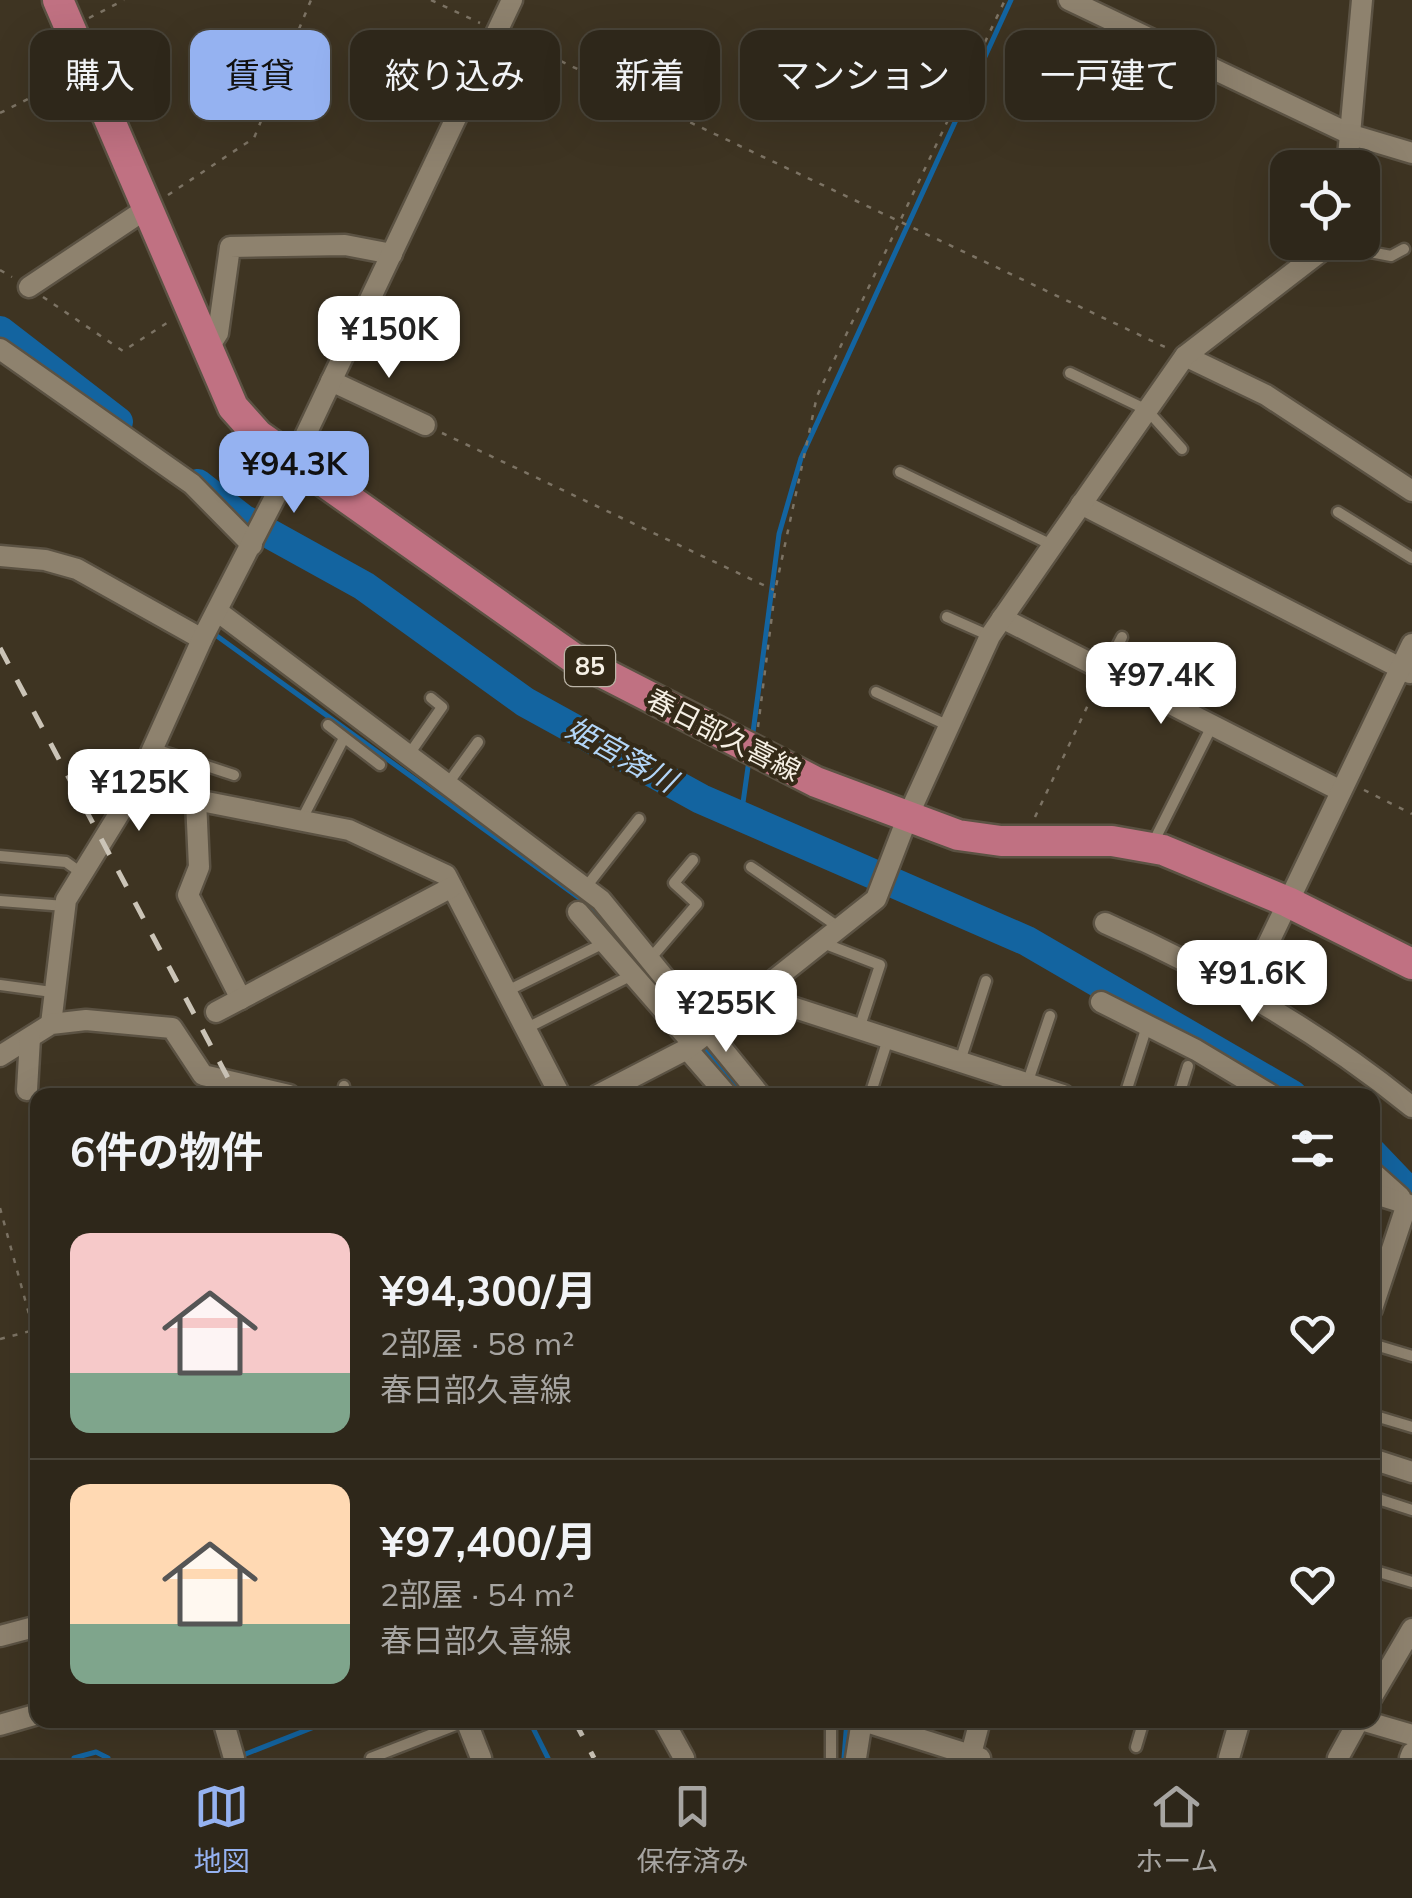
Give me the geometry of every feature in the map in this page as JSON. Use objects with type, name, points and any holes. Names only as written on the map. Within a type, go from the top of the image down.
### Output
[{"type":"main road","name":"春日部久喜線","points":[[108,120],[233,407],[291,464],[572,657],[906,826],[1024,841],[1095,840],[1150,848],[1288,902],[1412,964]]},
{"type":"street","points":[[498,30],[512,0]]},
{"type":"street","points":[[1069,0],[1352,135],[1412,153]]},
{"type":"street","points":[[1350,150],[1362,0]]},
{"type":"street","points":[[51,1024],[65,906],[80,872],[135,788],[202,638],[332,382],[456,120]]},
{"type":"street","points":[[28,288],[146,209]]},
{"type":"street","points":[[206,352],[218,334],[230,247],[345,245],[392,254]]},
{"type":"street","points":[[616,1088],[699,1039],[876,899],[949,726],[996,627],[1184,356],[1310,260]]},
{"type":"street","points":[[0,349],[192,484],[253,542]]},
{"type":"street","points":[[1184,356],[1266,396],[1412,490]]},
{"type":"street","points":[[332,382],[425,425]]},
{"type":"street","points":[[1081,504],[1406,671]]},
{"type":"street","points":[[0,556],[58,562],[202,638]]},
{"type":"street","points":[[215,614],[410,753],[586,887],[650,958],[724,1088]]},
{"type":"street","points":[[996,627],[1105,670],[1213,726],[1344,786]]},
{"type":"street","points":[[1245,992],[1344,786],[1406,671],[1412,644]]},
{"type":"street","points":[[135,788],[349,830],[446,875],[556,1088]]},
{"type":"street","points":[[196,800],[198,867],[188,896],[241,999]]},
{"type":"street","points":[[216,1012],[452,887]]},
{"type":"street","points":[[578,912],[632,974],[752,1088]]},
{"type":"street","points":[[1105,922],[1245,992],[1363,1067],[1412,1107]]},
{"type":"street","points":[[755,995],[1040,1088]]},
{"type":"street","points":[[1102,1002],[1258,1088]]},
{"type":"street","points":[[0,1056],[51,1024],[86,1020],[172,1028],[203,1075],[259,1088]]},
{"type":"street","points":[[27,1090],[30,1038]]},
{"type":"street","points":[[1380,1179],[1410,1206]]},
{"type":"street","points":[[1380,1196],[1410,1206]]},
{"type":"street","points":[[1380,1287],[1410,1206]]},
{"type":"street","points":[[1380,1462],[1412,1472]]},
{"type":"street","points":[[0,1636],[30,1628]]},
{"type":"street","points":[[1380,1683],[1412,1629]]},
{"type":"street","points":[[0,1725],[30,1716]]},
{"type":"street","points":[[1380,1726],[1412,1736]]},
{"type":"street","points":[[226,1728],[234,1758]]},
{"type":"street","points":[[469,1728],[481,1758]]},
{"type":"street","points":[[668,1728],[684,1758]]},
{"type":"street","points":[[856,1758],[860,1728]]},
{"type":"street","points":[[885,1728],[973,1757],[978,1728]]},
{"type":"street","points":[[1229,1758],[1238,1728]]},
{"type":"street","points":[[1338,1758],[1355,1728]]},
{"type":"lane","points":[[1380,254],[1390,256],[1404,250]]},
{"type":"lane","points":[[1070,373],[1147,410],[1182,449]]},
{"type":"lane","points":[[900,472],[1053,545]]},
{"type":"lane","points":[[1338,512],[1412,558]]},
{"type":"lane","points":[[947,616],[996,627]]},
{"type":"lane","points":[[1105,670],[1122,636]]},
{"type":"lane","points":[[876,692],[949,726]]},
{"type":"lane","points":[[410,753],[442,707],[431,698]]},
{"type":"lane","points":[[328,725],[380,765]]},
{"type":"lane","points":[[1150,848],[1213,726]]},
{"type":"lane","points":[[301,821],[344,738]]},
{"type":"lane","points":[[449,782],[478,742]]},
{"type":"lane","points":[[152,748],[234,775]]},
{"type":"lane","points":[[586,887],[639,819]]},
{"type":"lane","points":[[0,856],[66,862],[80,872]]},
{"type":"lane","points":[[650,958],[697,904],[674,883],[692,860]]},
{"type":"lane","points":[[750,867],[840,928]]},
{"type":"lane","points":[[0,901],[65,906]]},
{"type":"lane","points":[[506,992],[605,942]]},
{"type":"lane","points":[[822,942],[880,964],[859,1029]]},
{"type":"lane","points":[[526,1029],[632,974]]},
{"type":"lane","points":[[960,1062],[986,981]]},
{"type":"lane","points":[[0,985],[52,992]]},
{"type":"lane","points":[[1028,1084],[1050,1016]]},
{"type":"lane","points":[[1127,1088],[1148,1026]]},
{"type":"lane","points":[[872,1088],[888,1038]]},
{"type":"lane","points":[[1181,1088],[1188,1066]]},
{"type":"lane","points":[[1380,1346],[1412,1356]]},
{"type":"lane","points":[[1380,1417],[1412,1427]]},
{"type":"lane","points":[[1380,1500],[1412,1510]]},
{"type":"lane","points":[[1380,1572],[1412,1582]]},
{"type":"lane","points":[[371,1758],[448,1728]]},
{"type":"lane","points":[[831,1728],[831,1758]]},
{"type":"lane","points":[[1136,1747],[1142,1728]]},
{"type":"path","points":[[64,14],[124,0]]},
{"type":"path","points":[[146,209],[254,138],[311,0]]},
{"type":"path","points":[[431,0],[496,30]]},
{"type":"path","points":[[756,749],[775,591],[817,396],[1005,0]]},
{"type":"path","points":[[560,60],[1184,356]]},
{"type":"path","points":[[0,113],[30,98]]},
{"type":"path","points":[[0,270],[123,351],[188,310]]},
{"type":"path","points":[[425,425],[775,591]]},
{"type":"path","points":[[1024,841],[1105,670]]},
{"type":"path","points":[[1344,786],[1412,814]]},
{"type":"path","points":[[0,1208],[30,1313]]},
{"type":"path","points":[[0,1339],[30,1331]]},
{"type":"waterway","points":[[752,740],[779,534],[801,458],[1011,0]]},
{"type":"waterway","name":"姫宮落川","points":[[0,331],[118,422]]},
{"type":"waterway","name":"姫宮落川","points":[[198,484],[243,519],[364,586],[525,702],[701,799],[1027,941],[1280,1088]]},
{"type":"waterway","points":[[210,631],[593,908],[626,953]]},
{"type":"waterway","points":[[741,817],[749,760]]},
{"type":"waterway","points":[[702,1047],[736,1088]]},
{"type":"waterway","name":"姫宮落川","points":[[1380,1161],[1412,1195]]},
{"type":"waterway","points":[[238,1757],[312,1728]]},
{"type":"waterway","points":[[533,1728],[548,1758]]},
{"type":"waterway","points":[[844,1758],[846,1728]]},
{"type":"waterway","points":[[74,1758],[96,1752],[108,1758]]},
{"type":"railway","points":[[0,648],[233,1088]]},
{"type":"railway","points":[[578,1728],[594,1758]]}]
